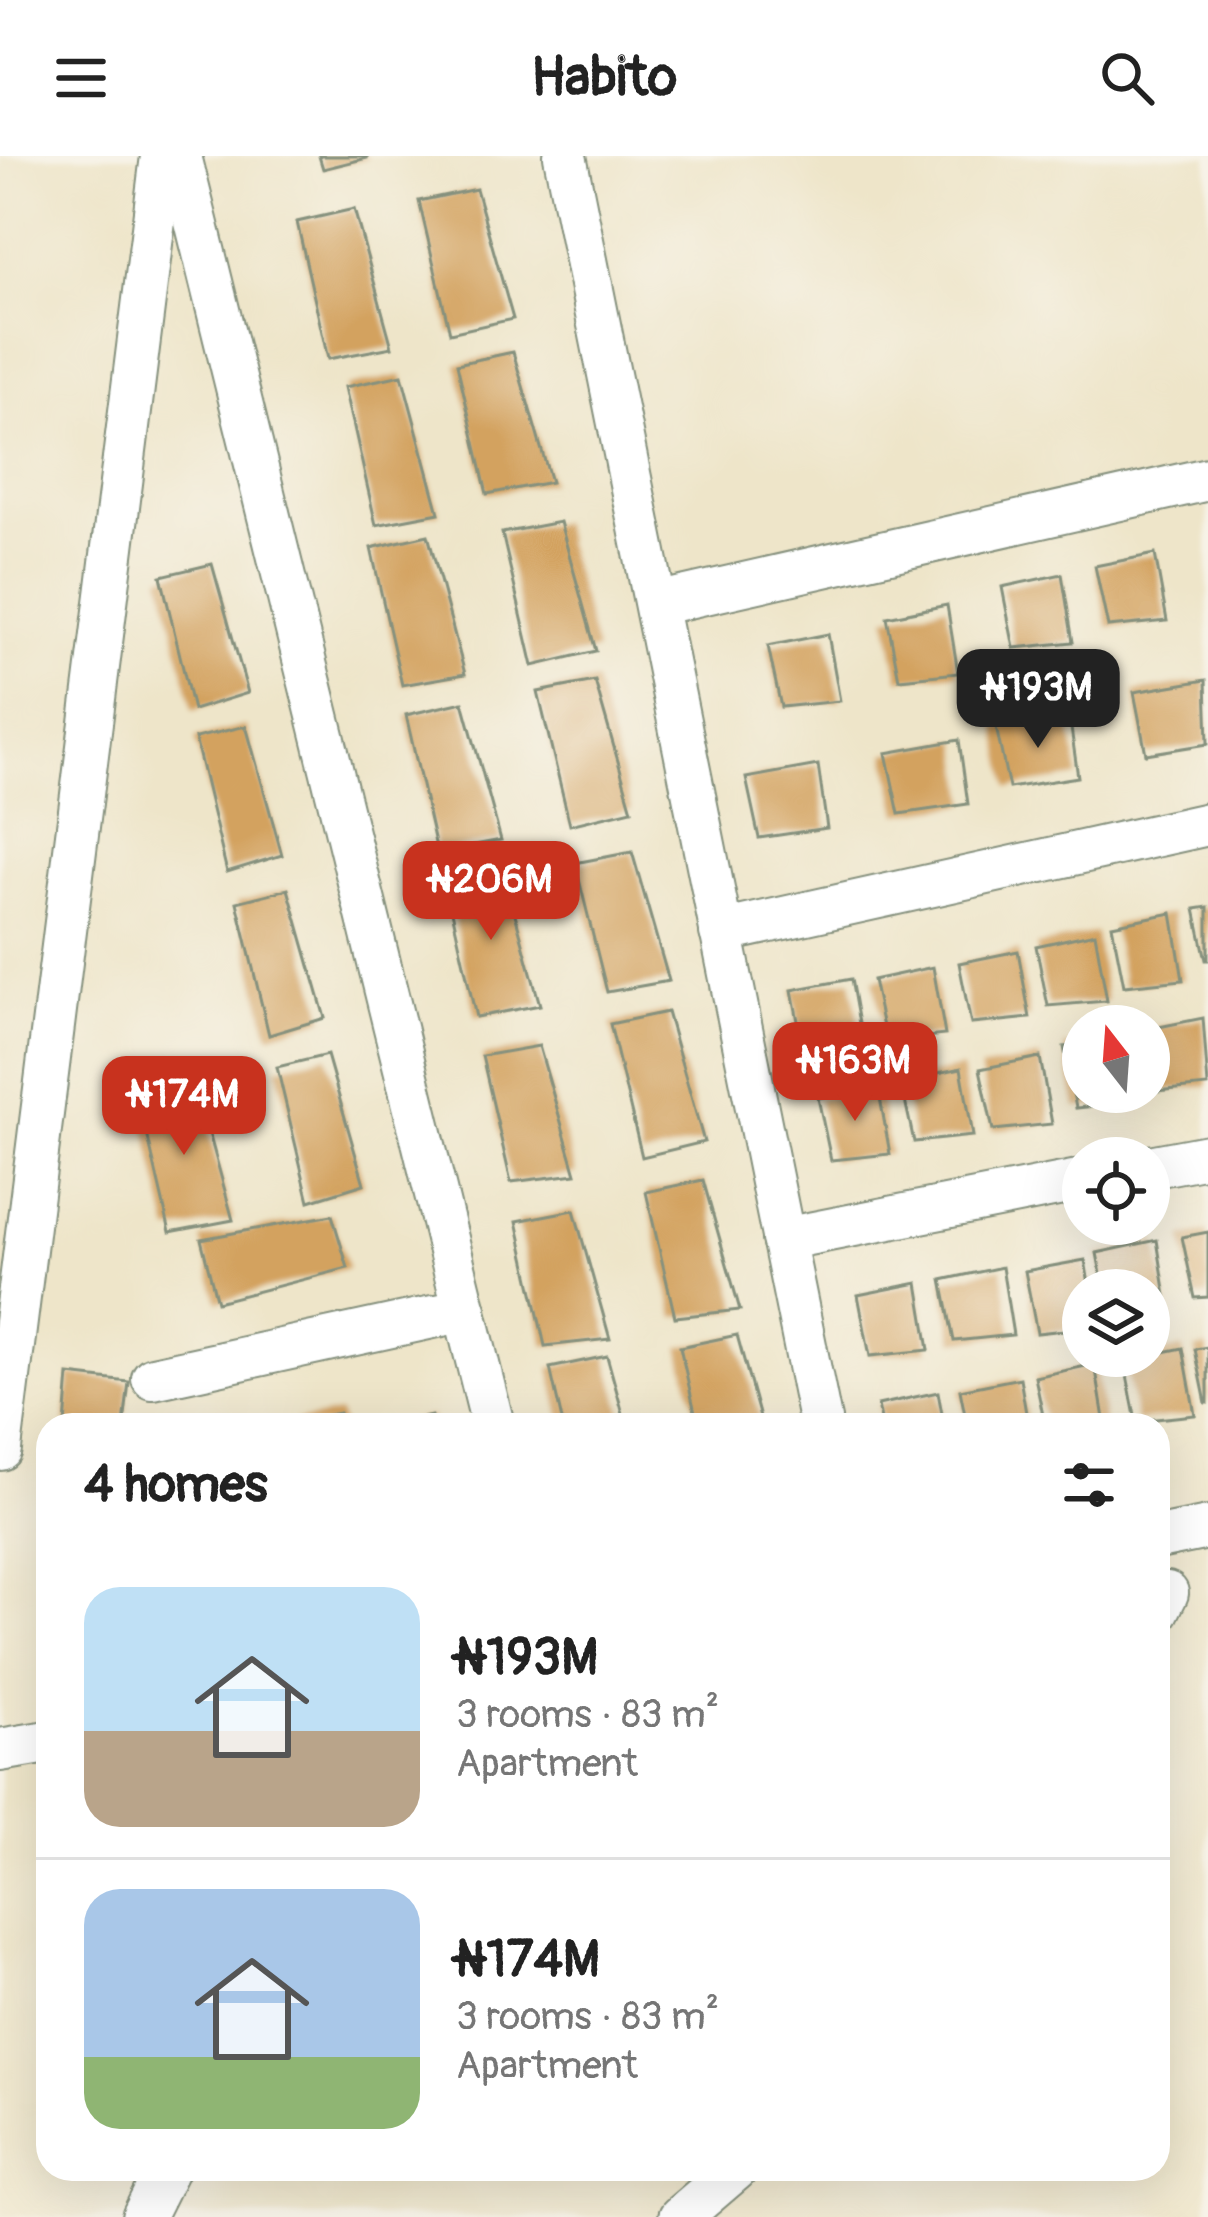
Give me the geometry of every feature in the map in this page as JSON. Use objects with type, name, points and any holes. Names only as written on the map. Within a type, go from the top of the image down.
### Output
[{"type":"street","points":[[0,1449],[162,156]]},
{"type":"street","points":[[180,156],[490,1413]]},
{"type":"street","points":[[565,156],[819,1413]]},
{"type":"street","points":[[656,604],[1208,478]]},
{"type":"street","points":[[721,932],[1208,824]]},
{"type":"street","points":[[1170,1163],[1208,1156]]},
{"type":"street","points":[[783,1239],[1062,1184]]},
{"type":"street","points":[[153,1378],[465,1310]]},
{"type":"street","points":[[1170,1536],[1208,1528]]},
{"type":"street","points":[[0,1750],[36,1744]]},
{"type":"street","points":[[143,2217],[161,2181]]},
{"type":"street","points":[[680,2217],[722,2181]]},
{"type":"building","points":[[319,156],[367,156],[367,158],[323,169]]},
{"type":"building","points":[[476,189],[513,319],[450,333],[419,201]]},
{"type":"building","points":[[354,209],[392,347],[328,359],[297,222]]},
{"type":"building","points":[[513,352],[551,482],[487,494],[457,364]]},
{"type":"building","points":[[402,375],[439,513],[376,525],[345,387]]},
{"type":"building","points":[[560,522],[596,651],[533,666],[502,533]]},
{"type":"building","points":[[428,535],[465,674],[402,685],[371,548]]},
{"type":"building","points":[[1155,554],[1167,621],[1108,627],[1095,566]]},
{"type":"building","points":[[212,564],[248,693],[193,710],[161,576]]},
{"type":"building","points":[[1062,574],[1073,642],[1014,648],[1002,587]]},
{"type":"building","points":[[947,605],[958,673],[899,679],[887,617]]},
{"type":"building","points":[[828,634],[840,701],[781,707],[768,646]]},
{"type":"building","points":[[1206,680],[1208,744],[1146,754],[1134,692]]},
{"type":"building","points":[[595,681],[632,810],[570,825],[538,692]]},
{"type":"building","points":[[463,702],[501,840],[437,852],[406,715]]},
{"type":"building","points":[[1069,714],[1078,777],[1009,788],[996,727]]},
{"type":"building","points":[[246,726],[282,855],[227,872],[195,738]]},
{"type":"building","points":[[959,740],[968,804],[899,814],[886,753]]},
{"type":"building","points":[[818,765],[827,828],[759,838],[746,778]]},
{"type":"building","points":[[632,852],[669,981],[607,992],[575,863]]},
{"type":"building","points":[[502,867],[540,1005],[476,1017],[445,880]]},
{"type":"building","points":[[288,889],[325,1018],[269,1035],[237,902]]},
{"type":"building","points":[[1208,907],[1208,960],[1206,960],[1195,909]]},
{"type":"building","points":[[1172,913],[1183,980],[1124,986],[1112,925]]},
{"type":"building","points":[[1095,933],[1107,1001],[1048,1006],[1036,946]]},
{"type":"building","points":[[1018,951],[1030,1018],[971,1024],[959,963]]},
{"type":"building","points":[[933,967],[945,1035],[886,1041],[873,980]]},
{"type":"building","points":[[851,979],[863,1046],[804,1052],[792,990]]},
{"type":"building","points":[[667,1012],[704,1142],[642,1157],[610,1024]]},
{"type":"building","points":[[1203,1018],[1208,1086],[1170,1090],[1170,1025]]},
{"type":"building","points":[[539,1046],[576,1174],[511,1182],[482,1056]]},
{"type":"building","points":[[327,1055],[364,1184],[309,1201],[277,1067]]},
{"type":"building","points":[[1040,1057],[1052,1124],[993,1130],[980,1069]]},
{"type":"building","points":[[961,1068],[973,1136],[914,1142],[901,1081]]},
{"type":"building","points":[[195,1082],[233,1220],[170,1232],[138,1095]]},
{"type":"building","points":[[878,1086],[890,1154],[831,1160],[818,1098]]},
{"type":"building","points":[[703,1180],[740,1310],[675,1317],[646,1192]]},
{"type":"building","points":[[574,1210],[610,1339],[545,1346],[517,1221]]},
{"type":"building","points":[[332,1215],[348,1268],[217,1302],[201,1239]]},
{"type":"building","points":[[1208,1232],[1208,1297],[1195,1298],[1182,1237]]},
{"type":"building","points":[[1158,1245],[1162,1269],[1100,1269],[1097,1253]]},
{"type":"building","points":[[1085,1260],[1086,1269],[1062,1269],[1062,1330],[1037,1333],[1025,1271]]},
{"type":"building","points":[[1002,1267],[1013,1335],[954,1341],[942,1280]]},
{"type":"building","points":[[918,1283],[929,1350],[870,1356],[858,1295]]},
{"type":"building","points":[[737,1335],[759,1413],[695,1413],[680,1347]]},
{"type":"building","points":[[1208,1347],[1208,1403],[1206,1403],[1195,1349]]},
{"type":"building","points":[[1183,1348],[1195,1415],[1134,1413],[1127,1377],[1170,1377],[1170,1351]]},
{"type":"building","points":[[607,1356],[623,1413],[560,1413],[550,1368]]},
{"type":"building","points":[[1062,1371],[1062,1377],[1097,1377],[1103,1413],[1042,1413],[1035,1377]]},
{"type":"building","points":[[69,1375],[129,1382],[125,1413],[66,1413]]},
{"type":"building","points":[[1020,1378],[1026,1413],[965,1413],[960,1390]]},
{"type":"building","points":[[938,1392],[942,1413],[880,1413],[878,1405]]}]
